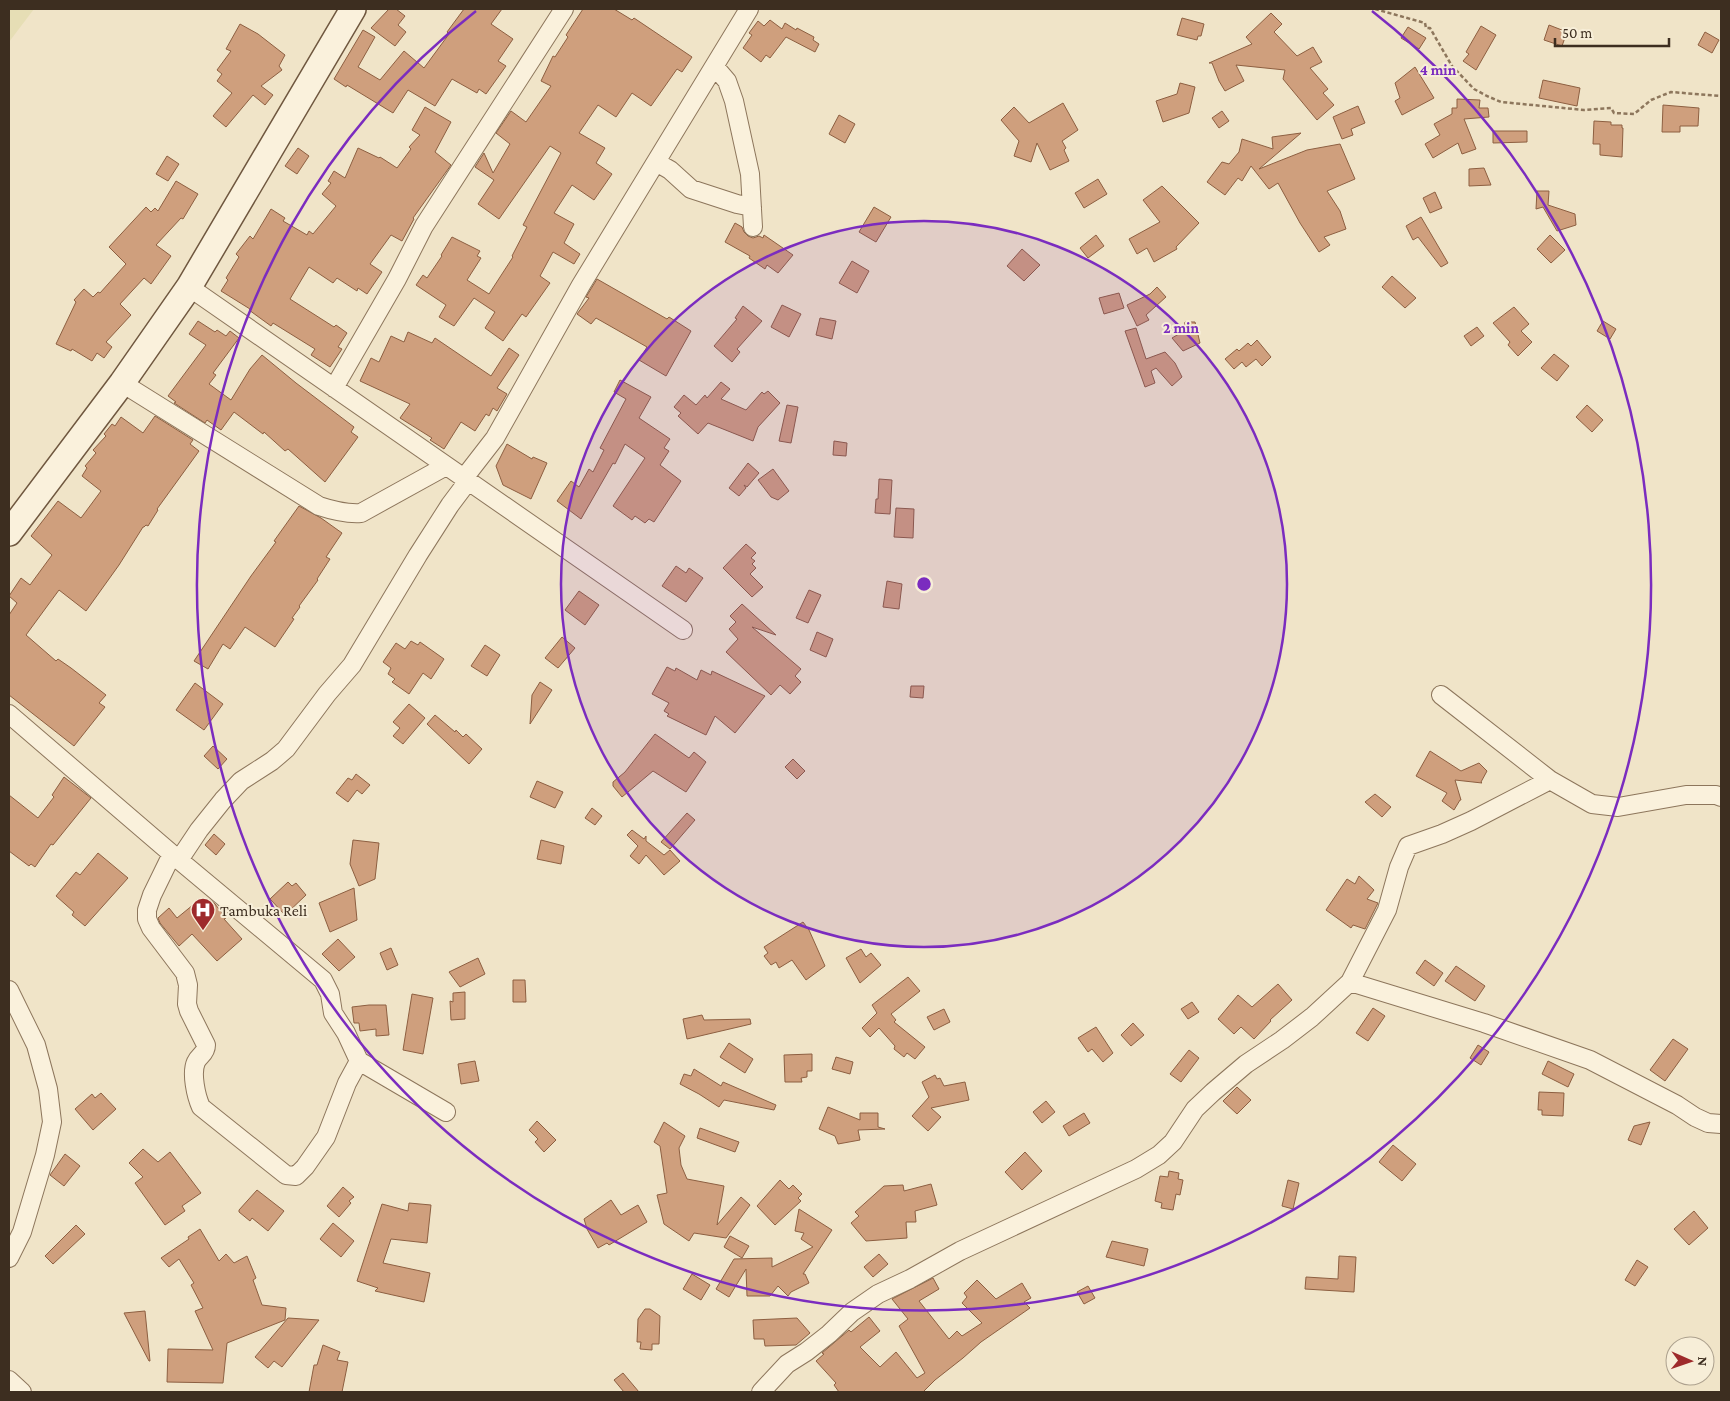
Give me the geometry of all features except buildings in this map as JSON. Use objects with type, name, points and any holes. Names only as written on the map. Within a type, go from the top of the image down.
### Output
[{"type":"street","points":[[9,533],[122,383],[189,287],[353,9]]},
{"type":"street","points":[[334,388],[397,279],[424,226],[564,9]]},
{"type":"street","points":[[359,1061],[346,1083],[326,1137],[305,1167],[296,1176],[286,1175],[201,1106],[195,1090],[195,1065],[204,1054],[206,1045],[189,1011],[188,985],[185,973],[151,928],[146,910],[152,894],[175,857],[223,800],[242,781],[272,762],[286,749],[327,694],[352,665],[418,555],[495,438],[581,285],[749,9]]},
{"type":"street","points":[[715,67],[727,81],[734,101],[750,174],[753,227]]},
{"type":"street","points":[[656,162],[670,170],[691,189],[752,208]]},
{"type":"street","points":[[189,287],[683,630]]},
{"type":"street","points":[[122,383],[312,501],[336,512],[361,513],[446,466]]},
{"type":"street","points":[[1441,695],[1550,780],[1592,804],[1618,807],[1686,795],[1716,795],[1721,797]]},
{"type":"street","points":[[9,714],[175,857],[323,980],[330,994],[333,1013],[346,1032],[359,1061],[446,1112]]},
{"type":"street","points":[[761,1392],[787,1364],[814,1346],[852,1312],[878,1294],[910,1279],[960,1251],[1136,1169],[1159,1155],[1173,1142],[1195,1109],[1213,1092],[1246,1064],[1312,1017],[1350,982],[1387,910],[1399,867],[1408,846],[1471,821],[1550,780]]},
{"type":"street","points":[[1350,982],[1484,1023],[1590,1060],[1677,1105],[1694,1117],[1721,1124]]},
{"type":"street","points":[[9,990],[36,1045],[48,1089],[52,1122],[45,1155],[22,1232],[9,1258]]},
{"type":"street","points":[[9,1380],[22,1392]]},
{"type":"path","points":[[1375,9],[1425,23],[1426,28],[1430,28],[1448,61],[1458,74],[1474,89],[1501,102],[1584,110],[1611,108],[1614,113],[1634,114],[1651,100],[1671,92],[1721,96]]},
{"type":"shaded area","points":[[9,9],[34,9],[9,42]]},
{"type":"place","name":"Tambuka Reli","points":[[203,931]]}]
